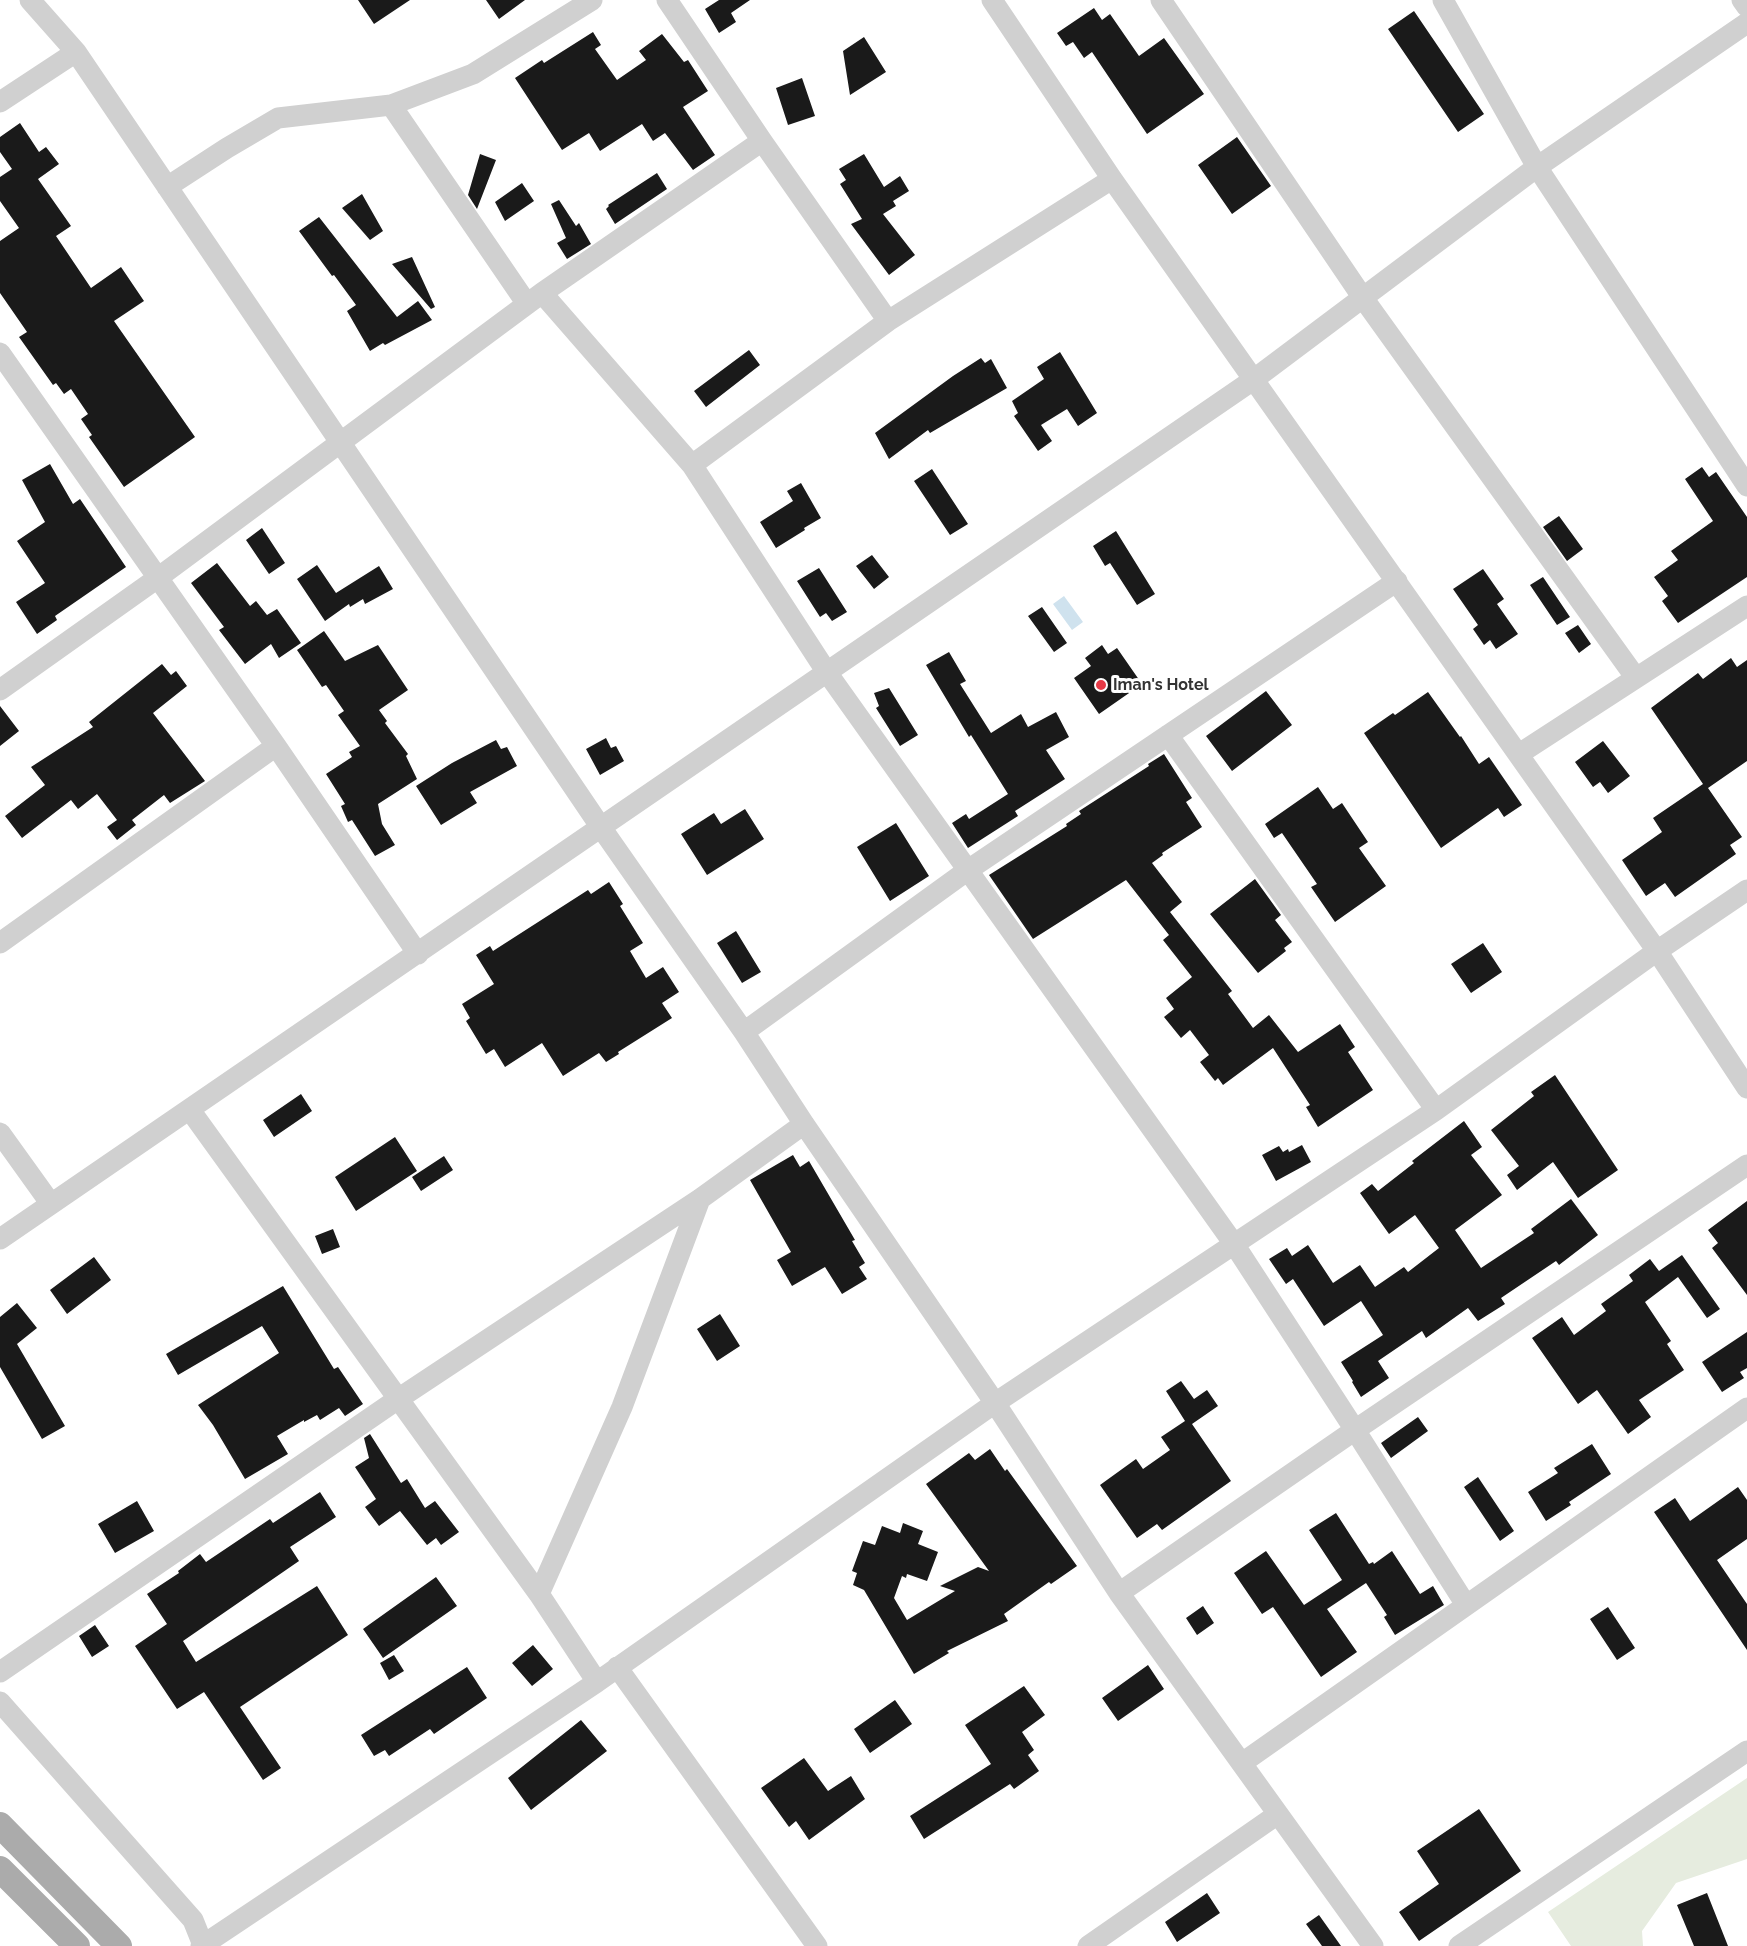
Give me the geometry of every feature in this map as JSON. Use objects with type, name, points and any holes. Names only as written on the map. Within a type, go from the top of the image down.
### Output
[{"type":"main road","points":[[0,1825],[119,1946]]},
{"type":"main road","points":[[0,1869],[77,1946]]},
{"type":"street","points":[[30,0],[76,52],[600,826],[744,1032],[804,1124],[995,1403],[1119,1593],[1373,1946]]},
{"type":"street","points":[[167,187],[278,118],[391,105],[473,74],[592,0]]},
{"type":"street","points":[[667,0],[888,321]]},
{"type":"street","points":[[992,0],[1112,179],[1657,951],[1747,1088]]},
{"type":"street","points":[[1161,0],[1363,297],[1636,678]]},
{"type":"street","points":[[1443,0],[1537,167],[1747,486]]},
{"type":"street","points":[[1742,0],[1747,7]]},
{"type":"street","points":[[0,1239],[1253,380],[1537,167],[1747,23]]},
{"type":"street","points":[[0,102],[76,52]]},
{"type":"street","points":[[391,105],[535,298],[692,465],[826,671],[1234,1244],[1466,1605]]},
{"type":"street","points":[[0,690],[159,577],[535,298],[762,141]]},
{"type":"street","points":[[692,465],[888,321],[1112,179]]},
{"type":"street","points":[[0,353],[159,577],[417,954]]},
{"type":"street","points":[[744,1032],[968,870],[1397,581]]},
{"type":"street","points":[[1519,754],[1747,606]]},
{"type":"street","points":[[1168,735],[1436,1110]]},
{"type":"street","points":[[0,943],[276,746]]},
{"type":"street","points":[[0,1702],[193,1920],[202,1945],[597,1682],[995,1403],[1436,1110],[1657,951],[1747,890]]},
{"type":"street","points":[[190,1110],[539,1594],[597,1682]]},
{"type":"street","points":[[0,1672],[398,1399],[700,1199],[804,1124]]},
{"type":"street","points":[[0,1133],[51,1204]]},
{"type":"street","points":[[1119,1593],[1747,1165]]},
{"type":"street","points":[[539,1594],[622,1407],[700,1199]]},
{"type":"street","points":[[1242,1763],[1747,1407]]},
{"type":"street","points":[[617,1667],[817,1946]]},
{"type":"street","points":[[1459,1946],[1747,1750]]},
{"type":"street","points":[[1088,1946],[1278,1814]]},
{"type":"shaded area","points":[[1747,1778],[1747,1859],[1676,1883],[1642,1931],[1643,1946],[1571,1946],[1548,1912]]},
{"type":"water","points":[[1064,596],[1083,622],[1072,630],[1053,604]]},
{"type":"building","points":[[358,0],[410,0],[374,24]]},
{"type":"building","points":[[486,0],[525,0],[499,19]]},
{"type":"building","points":[[719,0],[750,0],[731,13],[736,22],[719,33],[705,9]]},
{"type":"building","points":[[1094,8],[1102,20],[1110,14],[1139,56],[1164,38],[1204,94],[1147,134],[1092,52],[1084,58],[1073,42],[1066,46],[1057,33]]},
{"type":"building","points":[[1414,11],[1484,114],[1458,132],[1388,29]]},
{"type":"building","points":[[593,32],[601,45],[595,49],[617,80],[646,60],[639,51],[662,34],[684,62],[688,60],[708,91],[683,107],[715,155],[693,170],[665,133],[653,141],[642,124],[600,151],[589,133],[562,150],[515,78],[542,60],[544,63]]},
{"type":"building","points":[[864,37],[886,72],[850,95],[843,51]]},
{"type":"building","points":[[802,78],[815,116],[788,125],[776,88]]},
{"type":"building","points":[[20,123],[39,152],[46,147],[59,164],[38,179],[71,226],[56,236],[91,288],[121,267],[144,301],[114,321],[195,437],[124,487],[89,437],[92,435],[81,419],[88,414],[71,389],[64,394],[56,383],[53,385],[19,337],[27,332],[0,293],[0,241],[19,228],[0,201],[0,177],[12,169],[0,152],[0,137]]},
{"type":"building","points":[[1237,137],[1271,186],[1232,214],[1198,165]]},
{"type":"building","points":[[480,154],[496,160],[477,209],[468,195]]},
{"type":"building","points":[[864,154],[884,187],[900,176],[909,191],[893,201],[896,206],[883,214],[915,255],[889,275],[851,224],[862,219],[840,184],[846,180],[839,169]]},
{"type":"building","points":[[657,173],[667,189],[615,224],[606,209],[608,205]]},
{"type":"building","points":[[522,183],[534,201],[505,221],[495,202]]},
{"type":"building","points":[[362,194],[383,231],[370,240],[342,208]]},
{"type":"building","points":[[559,200],[576,226],[579,223],[591,244],[567,259],[557,243],[566,238],[551,204]]},
{"type":"building","points":[[319,217],[397,317],[418,301],[432,320],[370,351],[347,311],[356,305],[299,231]]},
{"type":"building","points":[[412,257],[435,307],[431,309],[392,264]]},
{"type":"building","points":[[749,350],[760,365],[706,407],[694,391]]},
{"type":"building","points":[[1060,352],[1097,413],[1078,426],[1067,409],[1041,425],[1052,441],[1038,451],[1014,416],[1018,413],[1012,401],[1044,379],[1037,367]]},
{"type":"building","points":[[981,358],[985,363],[991,359],[1007,388],[930,433],[928,430],[889,459],[875,433]]},
{"type":"building","points":[[50,464],[73,504],[80,499],[126,567],[55,616],[57,620],[37,634],[16,602],[45,583],[17,541],[45,522],[22,480]]},
{"type":"building","points":[[1702,467],[1709,477],[1716,472],[1747,517],[1747,577],[1678,623],[1662,601],[1668,596],[1654,577],[1678,560],[1671,551],[1713,521],[1685,479]]},
{"type":"building","points":[[932,469],[968,524],[950,535],[914,481]]},
{"type":"building","points":[[801,483],[821,518],[776,548],[760,522],[793,501],[787,491]]},
{"type":"building","points":[[1559,516],[1583,549],[1567,561],[1543,527]]},
{"type":"building","points":[[262,528],[285,563],[269,574],[246,540]]},
{"type":"building","points":[[1116,531],[1155,594],[1137,605],[1110,563],[1105,566],[1093,546]]},
{"type":"building","points":[[872,555],[889,577],[874,589],[856,566]]},
{"type":"building","points":[[217,563],[250,606],[256,601],[267,615],[277,609],[301,643],[279,658],[271,644],[245,664],[219,630],[224,627],[191,583]]},
{"type":"building","points":[[317,565],[336,593],[379,566],[393,589],[365,604],[363,599],[350,607],[349,604],[325,621],[297,579]]},
{"type":"building","points":[[819,568],[847,612],[832,621],[826,613],[820,617],[797,581]]},
{"type":"building","points":[[1483,569],[1504,599],[1497,604],[1518,634],[1496,649],[1490,640],[1484,645],[1473,629],[1478,625],[1453,589]]},
{"type":"building","points":[[1543,577],[1570,617],[1557,625],[1530,585]]},
{"type":"building","points":[[1042,607],[1067,643],[1054,652],[1028,616]]},
{"type":"building","points":[[1578,625],[1591,644],[1579,653],[1565,633]]},
{"type":"building","points":[[324,631],[345,661],[378,645],[408,690],[379,710],[387,721],[385,723],[408,754],[406,756],[417,779],[378,804],[382,824],[395,845],[375,856],[352,820],[348,822],[341,806],[345,804],[326,774],[352,757],[349,752],[360,746],[338,715],[344,711],[326,685],[322,687],[297,650]]},
{"type":"building","points":[[1102,645],[1108,654],[1117,648],[1142,684],[1099,714],[1074,678],[1091,666],[1085,658]]},
{"type":"building","points":[[949,652],[966,681],[960,684],[991,733],[1021,714],[1028,727],[1056,712],[1069,737],[1046,750],[1065,779],[1015,811],[1018,816],[968,848],[952,823],[966,814],[969,819],[1008,794],[971,735],[969,737],[926,665]]},
{"type":"building","points":[[1731,658],[1737,667],[1747,660],[1747,761],[1708,788],[1742,837],[1730,845],[1736,854],[1675,897],[1665,883],[1646,896],[1622,860],[1662,832],[1653,818],[1703,784],[1651,708],[1698,673],[1703,679]]},
{"type":"building","points":[[162,664],[171,675],[176,671],[187,686],[153,713],[205,781],[170,803],[164,795],[132,820],[136,825],[117,840],[107,827],[117,820],[97,794],[78,809],[71,800],[22,838],[5,816],[45,785],[31,767],[93,727],[89,722]]},
{"type":"building","points":[[889,688],[918,735],[900,746],[876,708],[879,706],[874,693]]},
{"type":"building","points":[[1266,691],[1292,725],[1232,771],[1206,736]]},
{"type":"building","points":[[1428,692],[1479,764],[1489,757],[1522,805],[1504,817],[1498,808],[1441,848],[1364,733]]},
{"type":"building","points":[[0,706],[19,731],[0,746]]},
{"type":"building","points":[[606,738],[611,748],[616,746],[624,761],[600,775],[586,749]]},
{"type":"building","points":[[496,740],[501,749],[507,747],[517,766],[470,792],[477,803],[441,825],[416,786],[452,763]]},
{"type":"building","points":[[1603,741],[1630,776],[1608,793],[1600,782],[1593,787],[1575,762]]},
{"type":"building","points":[[1164,754],[1192,798],[1186,802],[1202,827],[1162,853],[1163,855],[1152,863],[1182,902],[1170,912],[1232,991],[1228,994],[1253,1028],[1269,1015],[1298,1052],[1340,1024],[1355,1047],[1348,1052],[1373,1090],[1318,1127],[1306,1107],[1310,1105],[1273,1048],[1223,1085],[1218,1078],[1215,1081],[1200,1062],[1209,1055],[1190,1030],[1181,1038],[1164,1017],[1174,1009],[1166,998],[1192,977],[1163,940],[1169,935],[1126,880],[1033,939],[989,875],[1067,826],[1066,824],[1081,814],[1079,811]]},
{"type":"building","points":[[1318,787],[1333,809],[1342,803],[1368,842],[1359,848],[1386,886],[1335,922],[1311,887],[1317,884],[1282,833],[1274,838],[1265,824]]},
{"type":"building","points":[[745,809],[764,839],[707,875],[681,834],[714,813],[721,824]]},
{"type":"building","points":[[896,823],[929,876],[890,901],[857,847]]},
{"type":"building","points":[[1255,879],[1281,915],[1275,920],[1292,942],[1284,948],[1286,951],[1258,973],[1210,914]]},
{"type":"building","points":[[609,882],[623,904],[620,906],[643,943],[630,951],[646,978],[663,967],[679,992],[662,1003],[672,1018],[606,1062],[599,1053],[563,1076],[542,1043],[505,1067],[494,1049],[486,1054],[466,1021],[470,1018],[462,1004],[494,984],[476,955],[490,946],[493,951],[588,890],[591,894]]},
{"type":"building","points":[[736,931],[761,972],[742,983],[717,943]]},
{"type":"building","points":[[1483,943],[1502,972],[1471,993],[1451,964]]},
{"type":"building","points":[[1555,1075],[1618,1170],[1578,1198],[1553,1162],[1517,1190],[1507,1175],[1519,1166],[1491,1130],[1534,1096],[1531,1092]]},
{"type":"building","points":[[301,1094],[312,1111],[274,1137],[263,1120]]},
{"type":"building","points":[[1464,1121],[1482,1147],[1471,1155],[1502,1195],[1455,1230],[1481,1268],[1534,1233],[1531,1229],[1571,1199],[1598,1235],[1559,1265],[1556,1261],[1501,1298],[1505,1304],[1478,1321],[1468,1308],[1426,1338],[1422,1331],[1378,1361],[1389,1378],[1361,1397],[1341,1362],[1383,1335],[1361,1301],[1324,1326],[1293,1279],[1286,1284],[1269,1259],[1287,1248],[1292,1256],[1308,1245],[1333,1283],[1360,1265],[1375,1287],[1404,1267],[1408,1272],[1439,1248],[1415,1215],[1389,1234],[1360,1193],[1372,1184],[1378,1191],[1414,1163],[1412,1161]]},
{"type":"building","points":[[395,1137],[417,1171],[356,1211],[335,1177]]},
{"type":"building","points":[[1302,1145],[1311,1162],[1276,1181],[1262,1155],[1279,1146],[1283,1152],[1288,1149],[1289,1152]]},
{"type":"building","points":[[793,1155],[800,1167],[809,1161],[855,1240],[852,1241],[865,1263],[859,1267],[867,1279],[842,1294],[825,1267],[792,1286],[777,1260],[791,1252],[750,1180]]},
{"type":"building","points":[[444,1156],[453,1170],[421,1191],[412,1177]]},
{"type":"building","points":[[1747,1201],[1747,1295],[1712,1248],[1718,1243],[1708,1230]]},
{"type":"building","points":[[333,1229],[340,1247],[322,1254],[315,1236]]},
{"type":"building","points":[[1682,1255],[1720,1309],[1707,1318],[1678,1277],[1645,1302],[1671,1341],[1667,1344],[1684,1370],[1639,1400],[1651,1417],[1628,1434],[1597,1390],[1578,1404],[1532,1338],[1562,1317],[1574,1335],[1606,1311],[1601,1304],[1633,1281],[1629,1275],[1650,1259],[1659,1271]]},
{"type":"building","points":[[94,1257],[111,1280],[67,1314],[50,1290]]},
{"type":"building","points":[[283,1286],[334,1369],[338,1367],[363,1404],[345,1416],[339,1408],[320,1420],[317,1415],[277,1436],[288,1454],[245,1479],[213,1425],[198,1405],[279,1353],[262,1326],[178,1375],[166,1354]]},
{"type":"building","points":[[17,1303],[37,1328],[17,1344],[65,1426],[42,1439],[0,1367],[0,1317]]},
{"type":"building","points":[[720,1314],[740,1346],[717,1361],[697,1329]]},
{"type":"building","points":[[1747,1332],[1747,1368],[1740,1372],[1744,1378],[1722,1392],[1702,1362]]},
{"type":"building","points":[[1181,1381],[1194,1399],[1207,1390],[1218,1406],[1192,1424],[1231,1481],[1162,1530],[1157,1524],[1137,1538],[1100,1485],[1136,1459],[1143,1469],[1170,1450],[1161,1437],[1185,1421],[1166,1391]]},
{"type":"building","points":[[1418,1417],[1428,1431],[1391,1458],[1381,1443]]},
{"type":"building","points":[[370,1434],[401,1483],[407,1479],[425,1508],[435,1501],[459,1532],[441,1545],[436,1538],[427,1545],[400,1511],[379,1526],[365,1507],[376,1499],[355,1467],[369,1458],[364,1438]]},
{"type":"building","points":[[1592,1444],[1611,1474],[1569,1502],[1571,1505],[1546,1521],[1528,1492],[1558,1473],[1554,1468]]},
{"type":"building","points":[[990,1449],[1077,1566],[1051,1584],[1049,1582],[1004,1614],[1008,1621],[947,1651],[949,1653],[914,1674],[864,1590],[853,1585],[857,1573],[852,1571],[863,1541],[875,1545],[882,1526],[900,1533],[903,1523],[923,1531],[918,1544],[938,1552],[927,1581],[907,1574],[906,1578],[902,1576],[894,1598],[907,1620],[955,1591],[940,1586],[978,1567],[989,1571],[926,1484],[969,1453],[975,1460]]},
{"type":"building","points":[[1478,1477],[1514,1531],[1500,1541],[1464,1487]]},
{"type":"building","points":[[1738,1487],[1747,1500],[1747,1539],[1717,1560],[1747,1604],[1747,1650],[1654,1512],[1675,1498],[1690,1521]]},
{"type":"building","points":[[320,1492],[336,1517],[290,1547],[299,1561],[183,1641],[196,1662],[317,1586],[348,1635],[240,1707],[281,1768],[263,1780],[204,1692],[177,1709],[135,1646],[167,1624],[147,1594],[179,1573],[178,1571],[200,1554],[206,1562],[270,1519],[273,1523]]},
{"type":"building","points":[[137,1501],[154,1531],[115,1553],[98,1524]]},
{"type":"building","points":[[1336,1513],[1369,1564],[1373,1562],[1374,1564],[1392,1551],[1420,1594],[1433,1586],[1444,1605],[1395,1635],[1384,1617],[1387,1615],[1366,1583],[1327,1609],[1357,1652],[1321,1677],[1273,1607],[1262,1614],[1234,1573],[1266,1551],[1304,1605],[1342,1580],[1309,1530]]},
{"type":"building","points":[[436,1577],[457,1606],[383,1658],[363,1629]]},
{"type":"building","points":[[1203,1606],[1214,1623],[1197,1635],[1186,1618]]},
{"type":"building","points":[[1608,1607],[1635,1648],[1617,1660],[1590,1619]]},
{"type":"building","points":[[95,1625],[109,1646],[92,1657],[79,1636]]},
{"type":"building","points":[[533,1645],[553,1669],[532,1686],[512,1663]]},
{"type":"building","points":[[394,1655],[404,1671],[389,1680],[380,1663]]},
{"type":"building","points":[[1148,1665],[1164,1689],[1118,1721],[1102,1698]]},
{"type":"building","points":[[467,1667],[487,1698],[434,1734],[430,1729],[389,1756],[385,1750],[374,1756],[361,1735]]},
{"type":"building","points":[[1024,1686],[1045,1715],[1022,1732],[1034,1750],[1028,1755],[1039,1771],[1014,1789],[1010,1784],[924,1839],[910,1816],[991,1764],[965,1725]]},
{"type":"building","points":[[895,1700],[912,1724],[870,1753],[854,1729]]},
{"type":"building","points":[[581,1720],[607,1751],[531,1810],[508,1778]]},
{"type":"building","points":[[804,1758],[828,1791],[851,1776],[865,1799],[809,1840],[796,1821],[789,1827],[761,1788]]},
{"type":"building","points":[[1479,1809],[1521,1871],[1419,1941],[1399,1912],[1439,1884],[1417,1851]]},
{"type":"building","points":[[1207,1893],[1220,1913],[1177,1942],[1165,1922]]},
{"type":"building","points":[[1707,1893],[1728,1946],[1694,1946],[1677,1905]]},
{"type":"building","points":[[1319,1915],[1341,1946],[1322,1946],[1306,1924]]},
{"type":"place","name":"Iman's Hotel","points":[[1101,685]]}]
